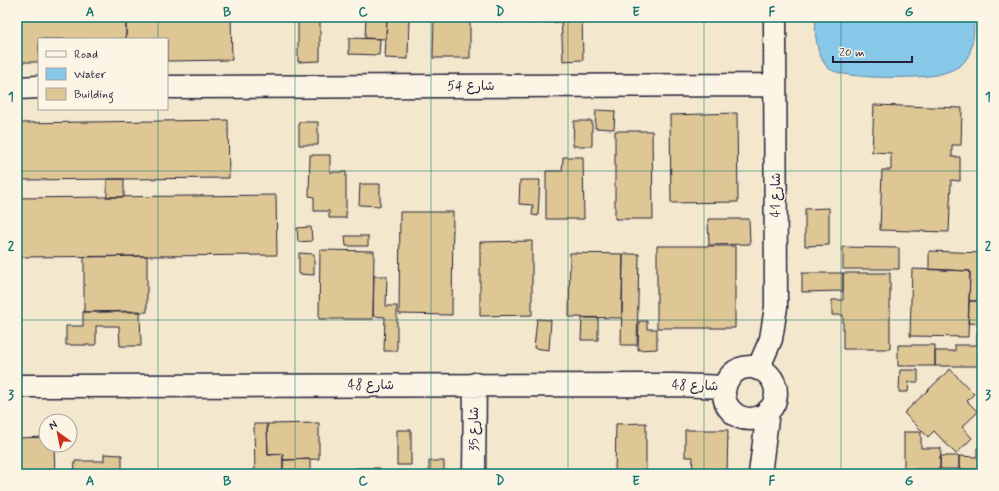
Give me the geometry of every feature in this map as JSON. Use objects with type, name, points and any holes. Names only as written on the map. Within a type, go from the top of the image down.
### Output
[{"type":"street","name":"شارع 41","points":[[758,369],[771,339],[776,307],[775,17]]},
{"type":"street","name":"شارع 54","points":[[168,87],[775,85]]},
{"type":"street","points":[[17,88],[38,88]]},
{"type":"street","points":[[760,470],[768,411],[775,398],[774,384],[765,372],[758,369],[744,368],[727,380],[724,396],[726,405],[731,412],[739,417],[754,419],[768,411]]},
{"type":"street","name":"شارع 48","points":[[17,386],[475,384],[676,385],[725,387]]},
{"type":"street","name":"شارع 35","points":[[474,474],[475,384]]},
{"type":"street","points":[[739,417],[754,449],[760,470]]},
{"type":"water","points":[[816,17],[974,17],[973,40],[965,61],[958,67],[943,73],[929,76],[907,77],[875,77],[845,74],[834,71],[827,67],[823,62],[817,43],[815,29]]},
{"type":"building","points":[[17,17],[126,17],[126,38],[38,38],[38,62],[17,62]]},
{"type":"building","points":[[126,17],[231,17],[232,60],[168,61],[168,38],[126,38]]},
{"type":"building","points":[[298,17],[320,17],[320,61],[298,62]]},
{"type":"building","points":[[366,17],[387,17],[386,39],[365,38]]},
{"type":"building","points":[[387,17],[409,17],[408,59],[385,58]]},
{"type":"building","points":[[434,17],[470,17],[470,58],[433,58]]},
{"type":"building","points":[[527,17],[561,17],[561,22],[528,23]]},
{"type":"building","points":[[561,17],[582,17],[583,60],[563,61]]},
{"type":"building","points":[[668,17],[721,17],[721,20],[668,20]]},
{"type":"building","points":[[349,38],[380,39],[379,55],[349,54]]},
{"type":"building","points":[[874,105],[962,108],[961,145],[952,145],[952,157],[960,157],[960,181],[951,180],[949,232],[880,230],[882,170],[891,170],[891,153],[872,152]]},
{"type":"building","points":[[596,110],[615,111],[614,129],[595,128]]},
{"type":"building","points":[[737,113],[738,202],[671,203],[670,115]]},
{"type":"building","points":[[228,120],[229,178],[17,180],[17,123]]},
{"type":"building","points":[[574,121],[592,121],[592,146],[573,146]]},
{"type":"building","points":[[299,122],[318,122],[318,145],[299,145]]},
{"type":"building","points":[[615,131],[652,131],[653,219],[615,219]]},
{"type":"building","points":[[310,155],[330,155],[330,172],[346,172],[346,218],[329,218],[329,211],[314,211],[314,197],[309,196]]},
{"type":"building","points":[[563,157],[583,157],[584,219],[546,219],[546,171],[562,171]]},
{"type":"building","points":[[107,179],[124,179],[124,197],[107,197]]},
{"type":"building","points":[[520,180],[540,180],[538,216],[532,215],[533,205],[519,204]]},
{"type":"building","points":[[360,184],[380,184],[380,206],[359,205]]},
{"type":"building","points":[[276,195],[277,255],[17,257],[17,198]]},
{"type":"building","points":[[829,208],[829,245],[805,246],[805,209]]},
{"type":"building","points":[[400,212],[453,212],[452,315],[399,314]]},
{"type":"building","points":[[708,219],[749,219],[750,244],[709,245]]},
{"type":"building","points":[[311,227],[312,241],[298,242],[297,228]]},
{"type":"building","points":[[345,236],[368,236],[368,246],[346,246]]},
{"type":"building","points":[[532,241],[532,315],[480,316],[480,242]]},
{"type":"building","points":[[657,246],[735,246],[735,328],[657,328]]},
{"type":"building","points":[[843,247],[899,248],[899,269],[843,269]]},
{"type":"building","points":[[320,250],[374,251],[373,319],[319,319]]},
{"type":"building","points":[[929,251],[982,253],[982,301],[969,301],[970,271],[929,269]]},
{"type":"building","points":[[299,253],[314,254],[314,275],[299,274]]},
{"type":"building","points":[[570,253],[623,254],[622,318],[569,317]]},
{"type":"building","points":[[623,254],[639,254],[637,345],[621,345]]},
{"type":"building","points":[[147,256],[147,312],[84,312],[84,257]]},
{"type":"building","points":[[912,269],[970,271],[968,337],[910,336]]},
{"type":"building","points":[[802,273],[843,273],[843,291],[802,292]]},
{"type":"building","points":[[843,273],[890,273],[890,349],[843,349],[843,315],[832,315],[832,300],[843,300]]},
{"type":"building","points":[[374,276],[387,276],[386,306],[397,306],[397,351],[384,351],[385,317],[373,316]]},
{"type":"building","points":[[969,301],[982,301],[982,324],[968,323]]},
{"type":"building","points":[[140,311],[141,346],[120,346],[119,326],[96,326],[96,345],[66,345],[66,326],[83,326],[83,312]]},
{"type":"building","points":[[582,318],[598,318],[598,340],[581,340]]},
{"type":"building","points":[[537,319],[551,320],[549,350],[534,348]]},
{"type":"building","points":[[639,321],[647,321],[647,329],[657,329],[657,349],[638,350]]},
{"type":"building","points":[[977,333],[982,333],[982,366],[935,366],[935,351],[955,351],[955,345],[977,345]]},
{"type":"building","points":[[898,345],[935,345],[935,366],[898,366]]},
{"type":"building","points":[[950,369],[974,394],[967,401],[978,412],[962,427],[972,438],[956,454],[934,431],[928,437],[904,413]]},
{"type":"building","points":[[900,370],[918,370],[918,382],[909,382],[908,392],[899,392]]},
{"type":"building","points":[[319,423],[319,459],[283,460],[283,454],[268,455],[267,424]]},
{"type":"building","points":[[646,423],[646,474],[615,474],[616,424]]},
{"type":"building","points":[[254,424],[267,424],[268,455],[283,454],[283,474],[255,474]]},
{"type":"building","points":[[397,430],[411,430],[411,465],[397,465]]},
{"type":"building","points":[[685,430],[728,430],[727,474],[692,474],[693,457],[685,457]]},
{"type":"building","points":[[904,432],[921,432],[921,448],[941,448],[940,469],[904,469]]},
{"type":"building","points":[[38,437],[38,453],[54,453],[55,474],[17,474],[17,438]]},
{"type":"building","points":[[977,448],[982,448],[982,469],[959,469],[959,456],[977,457]]},
{"type":"building","points":[[104,454],[122,455],[122,474],[74,474],[75,461],[104,461]]},
{"type":"building","points":[[940,456],[959,456],[959,469],[940,469]]},
{"type":"building","points":[[310,459],[310,474],[283,474],[283,460]]},
{"type":"building","points":[[429,461],[444,461],[444,474],[429,474]]},
{"type":"building","points":[[356,468],[380,468],[380,474],[356,474]]},
{"type":"building","points":[[391,472],[410,472],[410,474],[391,474]]},
{"type":"building","points":[[801,473],[839,474],[801,474]]}]
